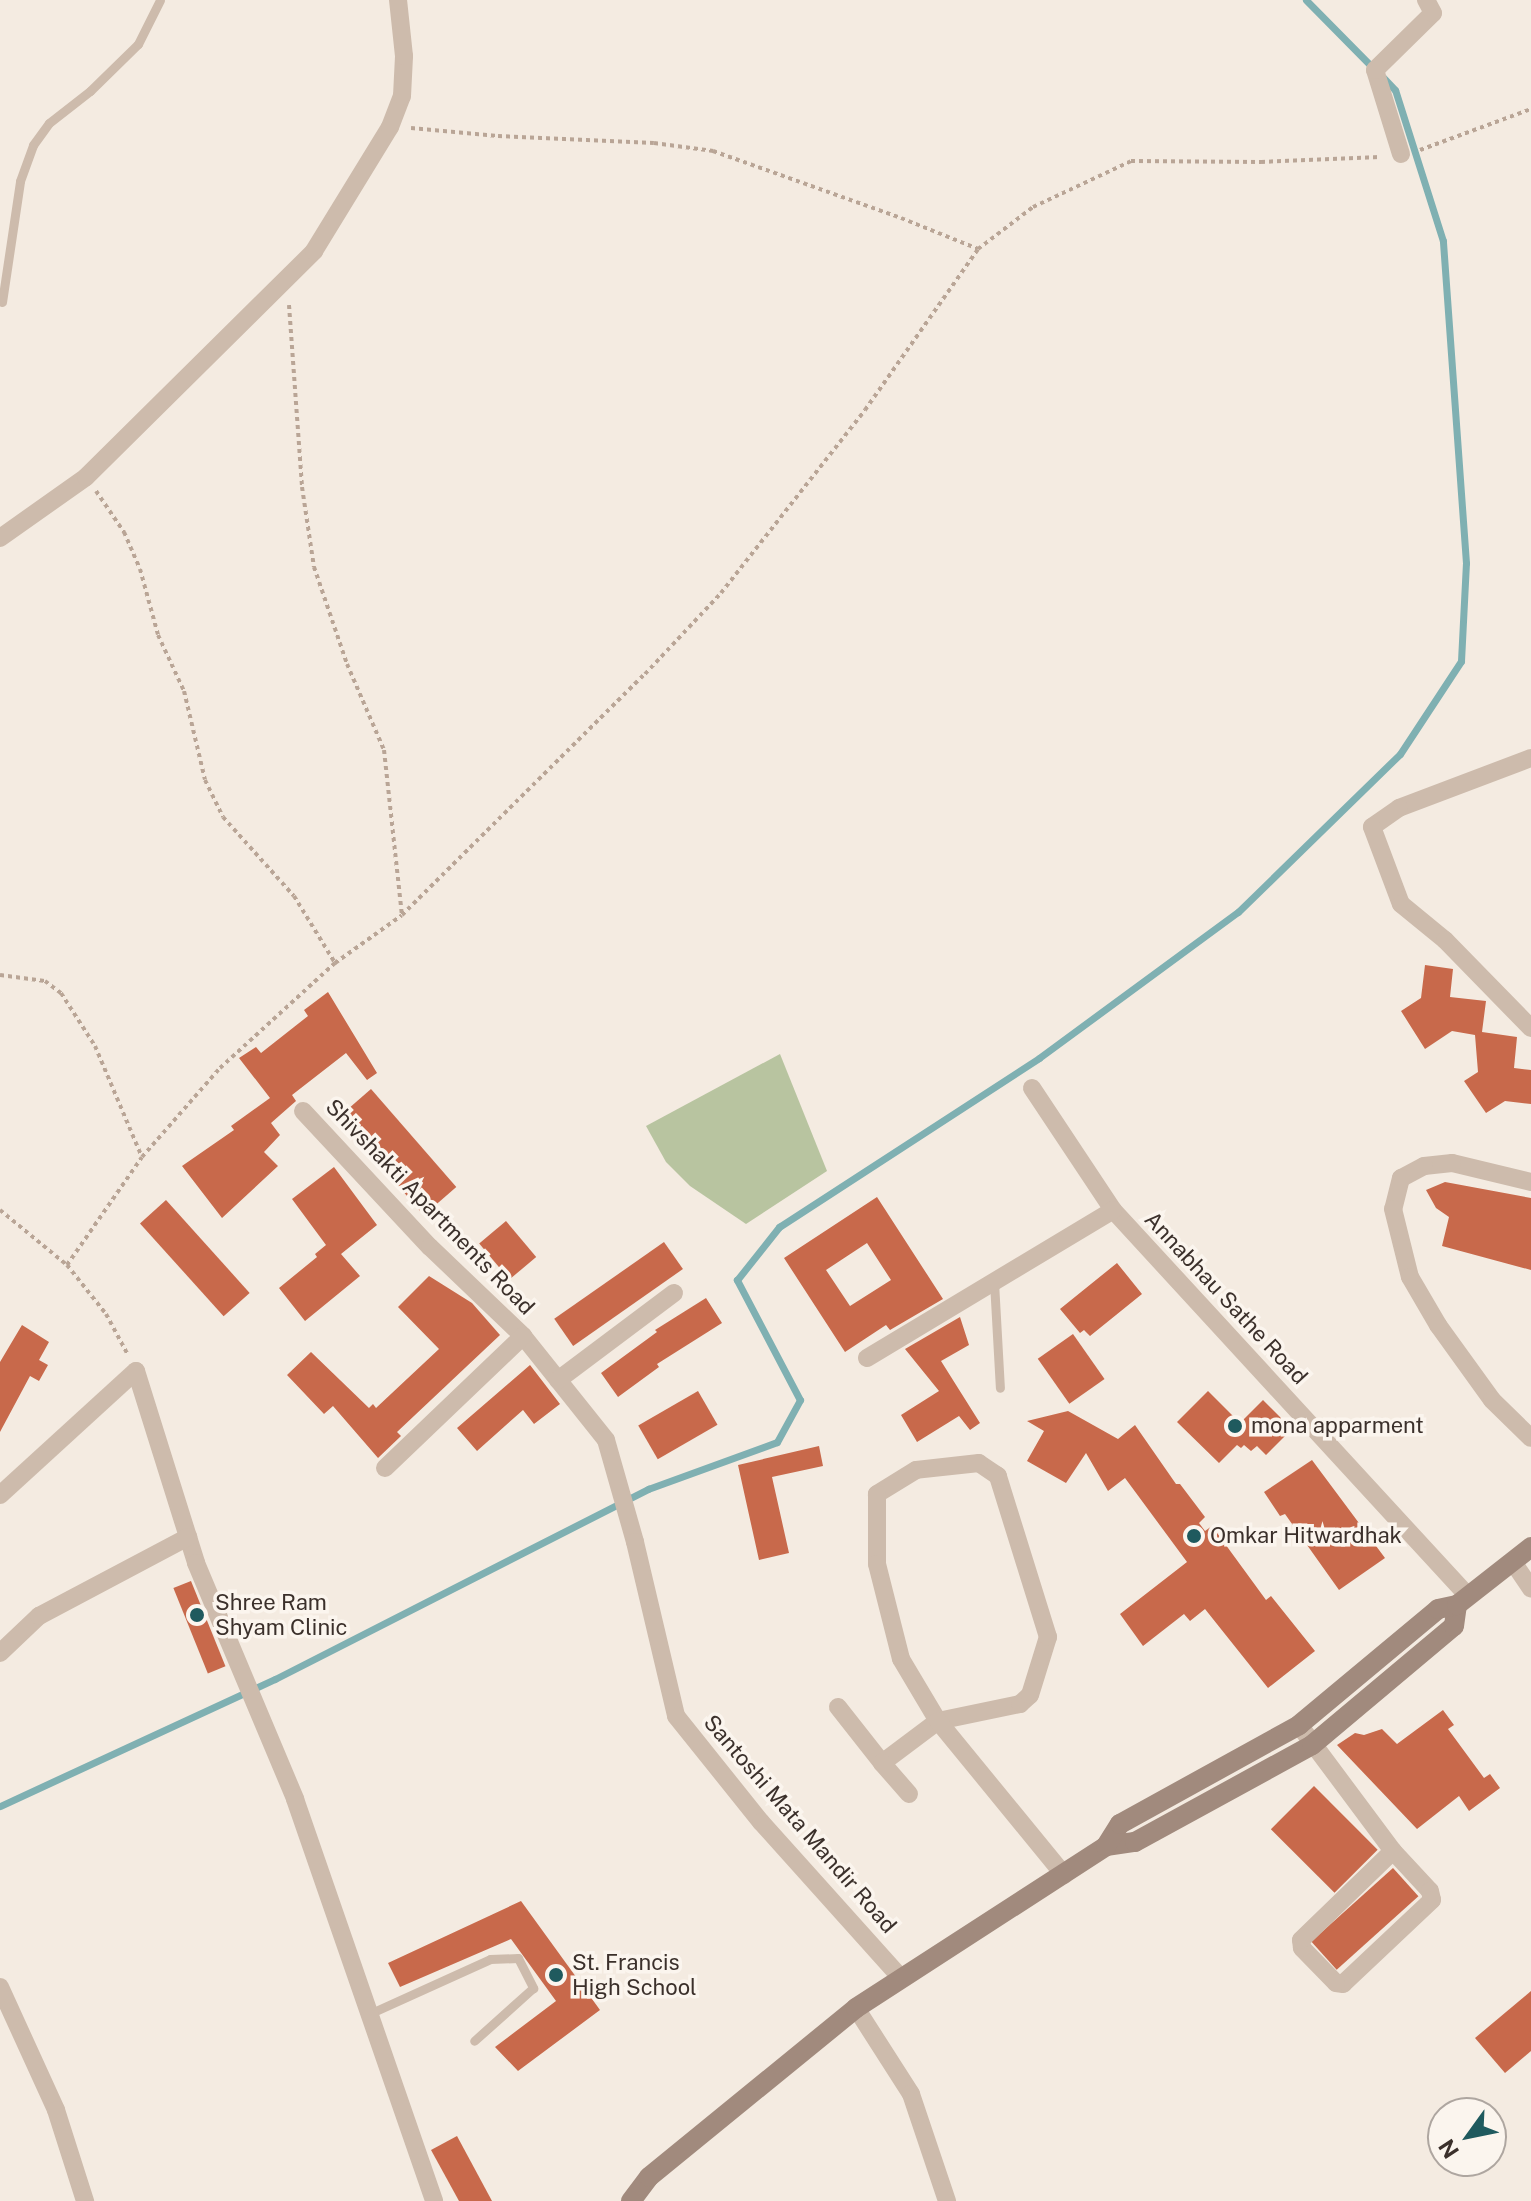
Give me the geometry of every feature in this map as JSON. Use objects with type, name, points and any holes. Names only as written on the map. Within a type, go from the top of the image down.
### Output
[{"type":"street","points":[[0,538],[86,477],[314,251],[390,127],[402,96],[404,56],[398,0]]},
{"type":"street","points":[[1394,156],[1375,70],[1433,13],[1426,0]]},
{"type":"street","points":[[1531,758],[1399,808],[1372,827],[1401,904],[1445,940],[1531,1028]]},
{"type":"street","name":"Annabhau Sathe Road","points":[[1032,1088],[1113,1210],[1463,1600]]},
{"type":"street","name":"Shivshakti Apartments Road","points":[[303,1111],[430,1247],[523,1336],[606,1440],[620,1491]]},
{"type":"street","points":[[1531,1182],[1452,1163],[1424,1166],[1401,1178],[1393,1209],[1410,1277],[1438,1325],[1492,1400],[1531,1438]]},
{"type":"street","points":[[868,1361],[1113,1210]]},
{"type":"street","points":[[558,1380],[674,1293]]},
{"type":"street","name":"Shivshakti Apartments Road","points":[[385,1468],[523,1336]]},
{"type":"street","points":[[0,1495],[136,1371],[188,1537],[295,1799],[434,2201]]},
{"type":"street","points":[[882,1763],[938,1721],[1020,1704],[1030,1695],[1048,1637],[998,1476],[979,1463],[916,1470],[877,1494],[877,1564],[901,1659],[938,1721],[1064,1875]]},
{"type":"street","name":"Santoshi Mata Mandir Road","points":[[620,1491],[676,1716],[761,1822],[900,1977]]},
{"type":"street","points":[[0,1653],[39,1616],[188,1537]]},
{"type":"street","points":[[631,2201],[649,2177],[856,2008],[1106,1846],[1120,1824],[1203,1775],[1299,1725],[1438,1609],[1463,1600],[1531,1547]]},
{"type":"street","points":[[1513,1562],[1531,1589]]},
{"type":"street","points":[[1106,1846],[1135,1842],[1312,1745],[1454,1626],[1463,1600]]},
{"type":"street","points":[[1355,1680],[1370,1697]]},
{"type":"street","points":[[838,1707],[909,1794]]},
{"type":"street","points":[[1299,1725],[1393,1851],[1430,1891],[1432,1900],[1343,1984],[1336,1983],[1302,1948],[1301,1940],[1393,1851]]},
{"type":"street","points":[[1203,1775],[1216,1798]]},
{"type":"street","points":[[0,1987],[56,2110],[85,2201]]},
{"type":"street","points":[[856,2008],[911,2094],[947,2201]]},
{"type":"lane","points":[[2,302],[20,181],[33,145],[49,123],[90,91],[138,44],[160,0]]},
{"type":"lane","points":[[994,1282],[1000,1388]]},
{"type":"lane","points":[[369,2014],[490,1959],[518,1958],[533,1988],[474,2041]]},
{"type":"path","points":[[1428,149],[1531,109]]},
{"type":"path","points":[[390,127],[498,136],[654,143],[713,151],[978,249]]},
{"type":"path","points":[[67,1265],[142,1157],[220,1068],[335,963],[402,915],[645,674],[721,593],[865,410],[978,249],[1033,207],[1131,161],[1261,162],[1394,156]]},
{"type":"path","points":[[287,278],[302,487],[314,567],[347,664],[384,750],[402,915]]},
{"type":"path","points":[[86,477],[124,532],[140,569],[158,635],[184,691],[205,780],[223,817],[294,896],[335,963]]},
{"type":"path","points":[[0,975],[45,981],[61,993],[95,1046],[142,1157]]},
{"type":"path","points":[[0,1210],[67,1265],[106,1314],[136,1371]]},
{"type":"green space","points":[[780,1054],[827,1171],[746,1224],[690,1186],[666,1162],[646,1126]]},
{"type":"building","points":[[1425,965],[1453,969],[1450,997],[1486,1001],[1482,1032],[1517,1037],[1514,1068],[1531,1070],[1531,1104],[1505,1101],[1486,1113],[1464,1081],[1478,1072],[1475,1035],[1452,1031],[1425,1049],[1401,1011],[1421,998]]},
{"type":"building","points":[[328,992],[377,1073],[367,1080],[346,1053],[292,1095],[296,1101],[271,1123],[280,1135],[264,1152],[278,1166],[222,1218],[182,1166],[234,1130],[231,1126],[270,1098],[239,1058],[256,1047],[261,1053],[308,1016],[304,1010]]},
{"type":"building","points":[[371,1089],[456,1187],[424,1215],[339,1117]]},
{"type":"building","points":[[334,1167],[377,1225],[341,1254],[360,1276],[305,1321],[279,1288],[317,1257],[315,1254],[326,1245],[292,1199]]},
{"type":"building","points":[[1445,1182],[1531,1198],[1531,1270],[1442,1246],[1449,1217],[1436,1208],[1426,1190]]},
{"type":"building","points":[[877,1197],[943,1299],[890,1330],[886,1325],[845,1352],[784,1258]],"holes":[[[867,1243],[891,1280],[850,1306],[826,1270]]]},
{"type":"building","points":[[166,1200],[250,1293],[224,1316],[140,1223]]},
{"type":"building","points":[[506,1221],[536,1257],[509,1280],[479,1243]]},
{"type":"building","points":[[664,1242],[683,1269],[573,1346],[554,1319]]},
{"type":"building","points":[[1117,1263],[1142,1294],[1090,1336],[1084,1330],[1080,1333],[1060,1309]]},
{"type":"building","points":[[429,1276],[472,1303],[500,1335],[397,1432],[401,1436],[378,1458],[333,1406],[324,1414],[287,1375],[311,1352],[369,1408],[373,1404],[376,1408],[439,1349],[398,1307]]},
{"type":"building","points":[[706,1298],[722,1323],[657,1364],[659,1367],[618,1397],[601,1373],[657,1332],[655,1330]]},
{"type":"building","points":[[960,1317],[969,1345],[941,1361],[980,1423],[970,1430],[959,1416],[917,1442],[901,1415],[939,1391],[905,1349]]},
{"type":"building","points":[[22,1325],[49,1342],[39,1360],[48,1365],[39,1381],[30,1376],[0,1432],[0,1362]]},
{"type":"building","points":[[1073,1334],[1105,1379],[1069,1404],[1038,1359]]},
{"type":"building","points":[[530,1365],[560,1404],[534,1424],[523,1410],[477,1451],[457,1428]]},
{"type":"building","points":[[698,1391],[718,1425],[658,1459],[638,1426]]},
{"type":"building","name":"mona apparment","points":[[1208,1391],[1240,1423],[1263,1400],[1292,1429],[1266,1455],[1257,1446],[1251,1451],[1244,1445],[1241,1448],[1237,1445],[1219,1463],[1177,1422]]},
{"type":"building","points":[[1068,1411],[1118,1439],[1135,1425],[1176,1484],[1180,1484],[1205,1517],[1199,1523],[1205,1531],[1212,1526],[1266,1600],[1271,1596],[1315,1651],[1268,1688],[1205,1609],[1190,1621],[1184,1614],[1143,1646],[1120,1614],[1187,1562],[1125,1478],[1108,1491],[1086,1453],[1066,1483],[1027,1461],[1044,1431],[1027,1421]]},
{"type":"building","points":[[819,1446],[823,1466],[772,1477],[789,1553],[759,1560],[738,1465]]},
{"type":"building","points":[[1312,1460],[1385,1558],[1339,1590],[1285,1514],[1280,1516],[1264,1492]]},
{"type":"building","points":[[191,1581],[225,1666],[208,1673],[173,1588]]},
{"type":"building","points":[[1443,1710],[1454,1725],[1448,1729],[1484,1778],[1490,1774],[1500,1788],[1469,1811],[1459,1796],[1417,1829],[1337,1745],[1355,1733],[1364,1735],[1382,1729],[1397,1744]]},
{"type":"building","points":[[1314,1786],[1378,1850],[1335,1893],[1271,1829]]},
{"type":"building","points":[[1393,1868],[1418,1896],[1337,1970],[1311,1942]]},
{"type":"building","name":"St. Francis High School","points":[[521,1901],[600,2010],[518,2071],[495,2047],[556,2001],[511,1939],[400,1987],[388,1963]]},
{"type":"building","points":[[1531,1991],[1531,2051],[1505,2073],[1475,2038]]},
{"type":"building","points":[[457,2136],[492,2201],[459,2201],[431,2150]]},
{"type":"waterway","points":[[1306,0],[1375,70]]},
{"type":"waterway","points":[[0,1806],[275,1679],[648,1489],[777,1442],[800,1400],[737,1280],[779,1227],[1039,1058],[1238,912],[1400,754],[1461,661],[1466,563],[1443,241],[1395,90],[1384,78]]},
{"type":"place","name":"mona apparment","points":[[1235,1426]]},
{"type":"place","name":"Omkar Hitwardhak","points":[[1194,1536]]},
{"type":"place","name":"Shree Ram Shyam Clinic","points":[[197,1615]]},
{"type":"place","name":"St. Francis High School","points":[[556,1975]]}]
